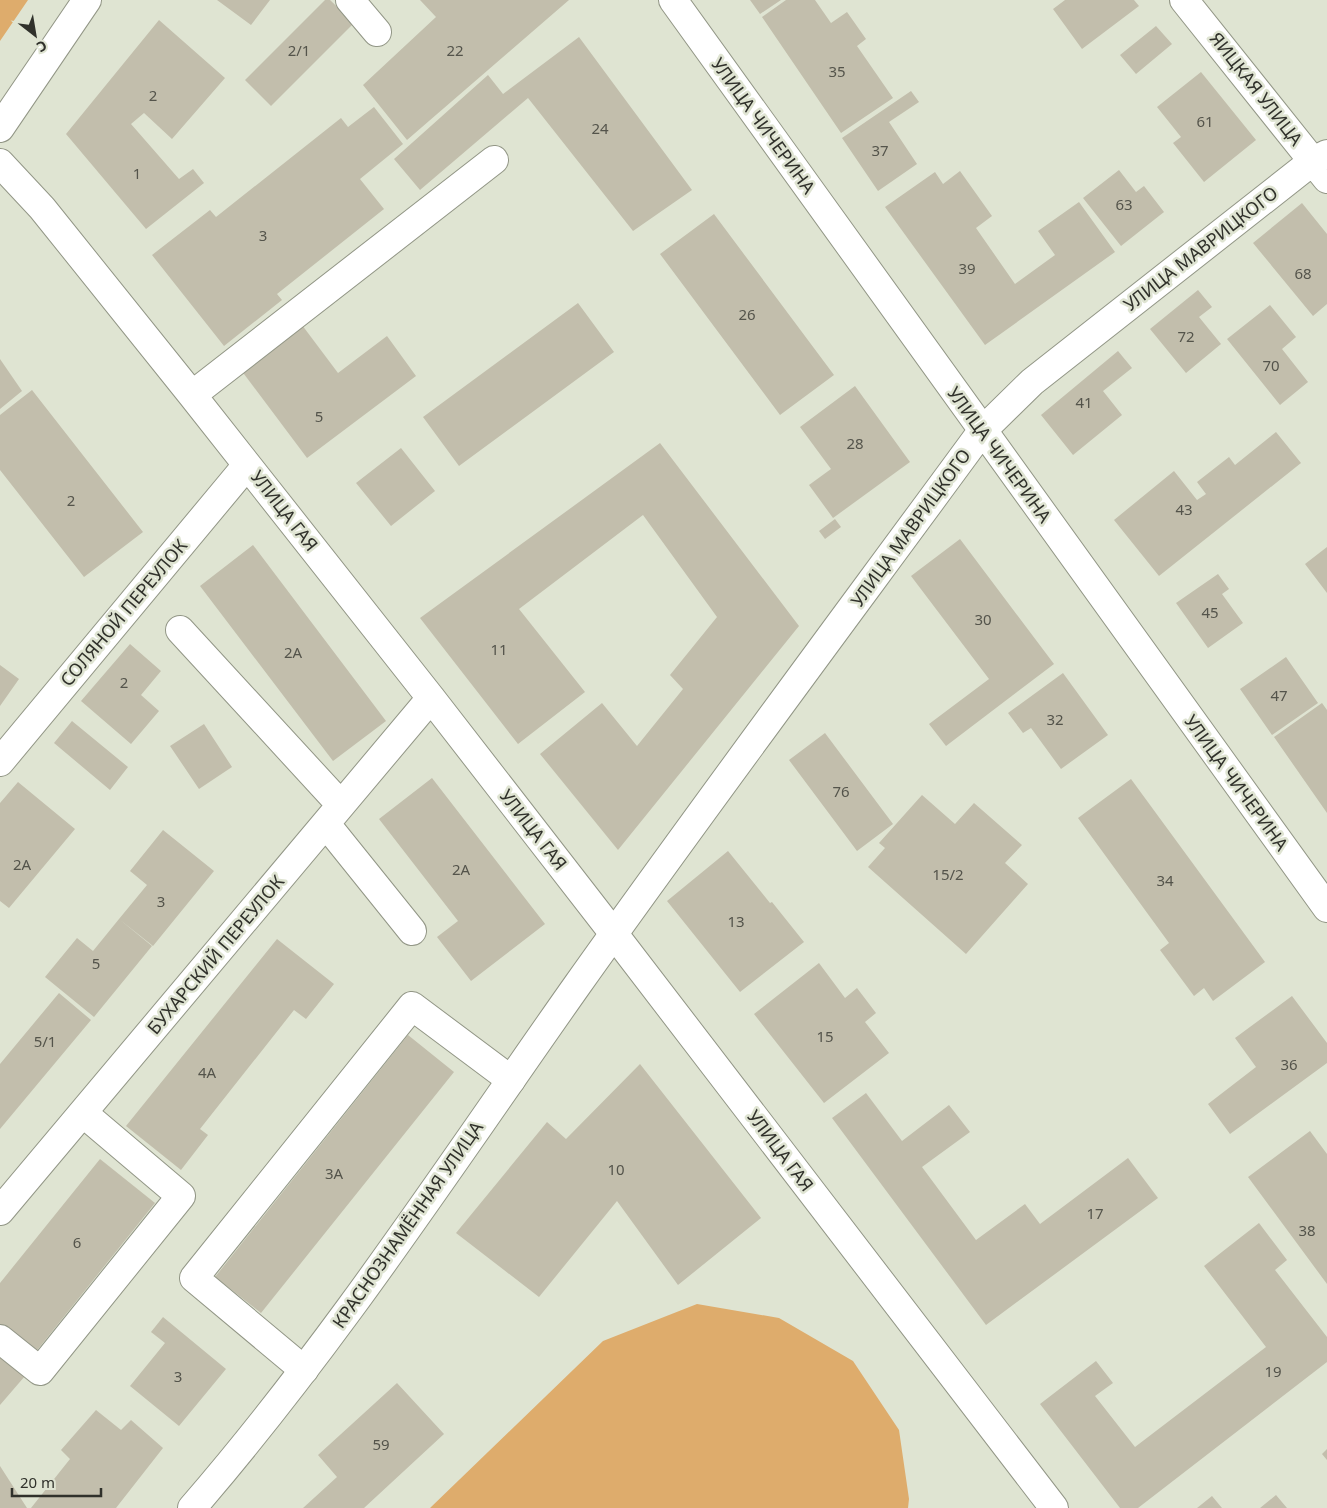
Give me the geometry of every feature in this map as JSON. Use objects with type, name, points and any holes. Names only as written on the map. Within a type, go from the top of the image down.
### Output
[{"type":"street","points":[[0,128],[87,0]]},
{"type":"street","points":[[350,0],[377,32]]},
{"type":"street","name":"УЛИЦА ЧИЧЕРИНА","points":[[673,0],[1327,908]]},
{"type":"street","name":"ЯИЦКАЯ УЛИЦА","points":[[1184,0],[1322,164]]},
{"type":"street","points":[[192,395],[494,160]]},
{"type":"street","name":"УЛИЦА ГАЯ","points":[[0,163],[42,208],[431,698],[1054,1508]]},
{"type":"street","name":"УЛИЦА МАВРИЦКОГО","points":[[614,934],[982,431],[1032,382],[1322,164]]},
{"type":"street","name":"СОЛЯНОЙ ПЕРЕУЛОК","points":[[0,762],[247,465]]},
{"type":"street","points":[[180,630],[333,814],[412,931]]},
{"type":"street","name":"БУХАРСКИЙ ПЕРЕУЛОК","points":[[0,1211],[431,698]]},
{"type":"street","name":"КРАСНОЗНАМЁННАЯ УЛИЦА","points":[[192,1508],[304,1370],[412,1224],[614,934]]},
{"type":"street","points":[[304,1370],[194,1278],[412,1006],[511,1080]]},
{"type":"street","points":[[0,1339],[40,1371],[181,1196],[83,1113]]},
{"type":"shaded area","points":[[0,0],[28,0],[0,41]]},
{"type":"shaded area","points":[[697,1304],[779,1318],[853,1361],[899,1430],[909,1499],[908,1508],[430,1508],[603,1341]]},
{"type":"building","points":[[217,0],[270,0],[251,25]]},
{"type":"building","points":[[325,0],[330,0],[354,23],[271,106],[245,80]]},
{"type":"building","points":[[420,0],[569,0],[407,140],[363,85],[436,17]]},
{"type":"building","points":[[750,0],[781,0],[760,14]]},
{"type":"building","points":[[786,0],[815,0],[831,23],[847,12],[866,39],[857,46],[893,98],[841,133],[762,17]]},
{"type":"building","points":[[1065,0],[1134,0],[1139,6],[1082,49],[1053,9]]},
{"type":"building","points":[[159,20],[225,78],[172,139],[144,113],[131,124],[179,179],[193,169],[204,183],[146,229],[66,134]]},
{"type":"building","points":[[1156,26],[1172,44],[1136,74],[1120,55]]},
{"type":"building","points":[[579,37],[692,190],[633,231],[528,98],[420,190],[394,159],[488,75],[503,94]]},
{"type":"building","points":[[1201,72],[1256,140],[1204,182],[1173,143],[1181,137],[1157,107]]},
{"type":"building","points":[[911,91],[919,102],[889,122],[917,164],[878,191],[842,138]]},
{"type":"building","points":[[374,107],[403,144],[360,179],[384,209],[277,294],[282,300],[224,346],[152,255],[210,210],[216,217],[341,118],[348,127]]},
{"type":"building","points":[[1119,170],[1136,192],[1144,186],[1164,212],[1121,246],[1083,198]]},
{"type":"building","points":[[960,171],[992,216],[976,228],[1015,284],[1055,255],[1038,231],[1079,202],[1115,252],[985,345],[885,207],[935,172],[943,184]]},
{"type":"building","points":[[1302,203],[1327,234],[1327,304],[1313,316],[1253,243]]},
{"type":"building","points":[[714,214],[834,375],[780,415],[660,254]]},
{"type":"building","points":[[1198,290],[1212,307],[1199,317],[1221,344],[1186,373],[1150,329]]},
{"type":"building","points":[[578,303],[614,352],[459,466],[423,417]]},
{"type":"building","points":[[1270,305],[1296,337],[1282,349],[1308,382],[1280,405],[1227,339]]},
{"type":"building","points":[[302,325],[338,373],[387,336],[416,376],[307,458],[241,370]]},
{"type":"building","points":[[1118,351],[1132,368],[1103,391],[1122,415],[1073,455],[1041,415]]},
{"type":"building","points":[[0,359],[22,391],[0,409]]},
{"type":"building","points":[[855,386],[910,462],[833,518],[809,485],[831,469],[800,427]]},
{"type":"building","points":[[32,390],[143,532],[84,577],[0,470],[0,415]]},
{"type":"building","points":[[1276,432],[1301,463],[1159,576],[1114,520],[1174,471],[1197,500],[1206,494],[1197,482],[1229,457],[1235,465]]},
{"type":"building","points":[[660,443],[799,626],[618,850],[540,754],[602,703],[637,746],[683,689],[670,675],[717,617],[643,515],[519,609],[585,692],[518,744],[420,618]]},
{"type":"building","points":[[401,448],[435,491],[391,526],[356,483]]},
{"type":"building","points":[[835,519],[841,527],[825,539],[819,531]]},
{"type":"building","points":[[960,539],[1054,664],[946,746],[929,724],[989,679],[911,576]]},
{"type":"building","points":[[253,545],[386,721],[333,761],[200,586]]},
{"type":"building","points":[[1327,547],[1327,593],[1305,564]]},
{"type":"building","points":[[1218,574],[1229,589],[1222,594],[1243,623],[1208,648],[1176,603]]},
{"type":"building","points":[[130,644],[161,671],[141,695],[159,711],[131,744],[81,701]]},
{"type":"building","points":[[1286,657],[1318,703],[1272,735],[1240,689]]},
{"type":"building","points":[[0,665],[19,679],[0,706]]},
{"type":"building","points":[[1063,673],[1108,735],[1061,769],[1031,728],[1023,733],[1008,713]]},
{"type":"building","points":[[1322,703],[1327,710],[1327,813],[1274,737]]},
{"type":"building","points":[[72,721],[128,767],[110,790],[54,743]]},
{"type":"building","points":[[204,724],[232,767],[199,789],[170,746]]},
{"type":"building","points":[[825,733],[893,824],[857,851],[789,760]]},
{"type":"building","points":[[432,778],[545,924],[471,981],[437,937],[458,921],[379,819]]},
{"type":"building","points":[[1131,779],[1265,962],[1213,1001],[1204,988],[1194,996],[1160,950],[1169,943],[1078,818]]},
{"type":"building","points":[[18,782],[75,829],[9,908],[0,901],[0,803]]},
{"type":"building","points":[[922,795],[955,824],[974,803],[1022,845],[1005,863],[1028,884],[966,954],[868,867],[885,848],[879,843]]},
{"type":"building","points":[[163,830],[214,871],[153,946],[119,919],[147,885],[130,871]]},
{"type":"building","points":[[728,851],[804,942],[740,992],[667,901]]},
{"type":"building","points":[[119,919],[152,946],[94,1017],[45,977],[77,938],[93,951]]},
{"type":"building","points":[[277,939],[334,984],[306,1019],[294,1010],[200,1129],[208,1135],[181,1170],[126,1126]]},
{"type":"building","points":[[819,963],[845,998],[857,988],[876,1013],[865,1022],[889,1053],[824,1103],[754,1014]]},
{"type":"building","points":[[59,993],[91,1020],[0,1129],[0,1064]]},
{"type":"building","points":[[1292,996],[1327,1043],[1327,1063],[1230,1134],[1208,1104],[1256,1067],[1235,1038]]},
{"type":"building","points":[[408,1035],[454,1072],[261,1313],[215,1277]]},
{"type":"building","points":[[640,1064],[761,1218],[678,1285],[617,1201],[539,1297],[456,1233],[547,1122],[566,1139]]},
{"type":"building","points":[[866,1093],[902,1141],[949,1105],[970,1132],[922,1167],[976,1240],[1025,1204],[1040,1224],[1128,1158],[1158,1198],[986,1325],[832,1118]]},
{"type":"building","points":[[1310,1131],[1327,1154],[1327,1284],[1248,1177]]},
{"type":"building","points":[[100,1159],[155,1203],[34,1354],[0,1327],[0,1283]]},
{"type":"building","points":[[1259,1223],[1287,1260],[1275,1270],[1327,1337],[1327,1362],[1138,1508],[1120,1508],[1040,1404],[1096,1361],[1113,1383],[1095,1396],[1135,1447],[1266,1347],[1204,1266]]},
{"type":"building","points":[[163,1317],[226,1369],[179,1426],[130,1386],[165,1343],[151,1332]]},
{"type":"building","points":[[0,1355],[25,1376],[0,1405]]},
{"type":"building","points":[[397,1383],[444,1434],[364,1508],[303,1508],[337,1477],[318,1455]]},
{"type":"building","points":[[96,1410],[121,1430],[131,1420],[163,1448],[116,1508],[31,1508],[70,1459],[61,1450]]},
{"type":"building","points":[[1327,1449],[1327,1460],[1322,1454]]},
{"type":"building","points":[[0,1466],[27,1508],[0,1508]]},
{"type":"building","points":[[1276,1495],[1287,1508],[1260,1508]]},
{"type":"building","points":[[1212,1496],[1222,1508],[1197,1508]]}]
